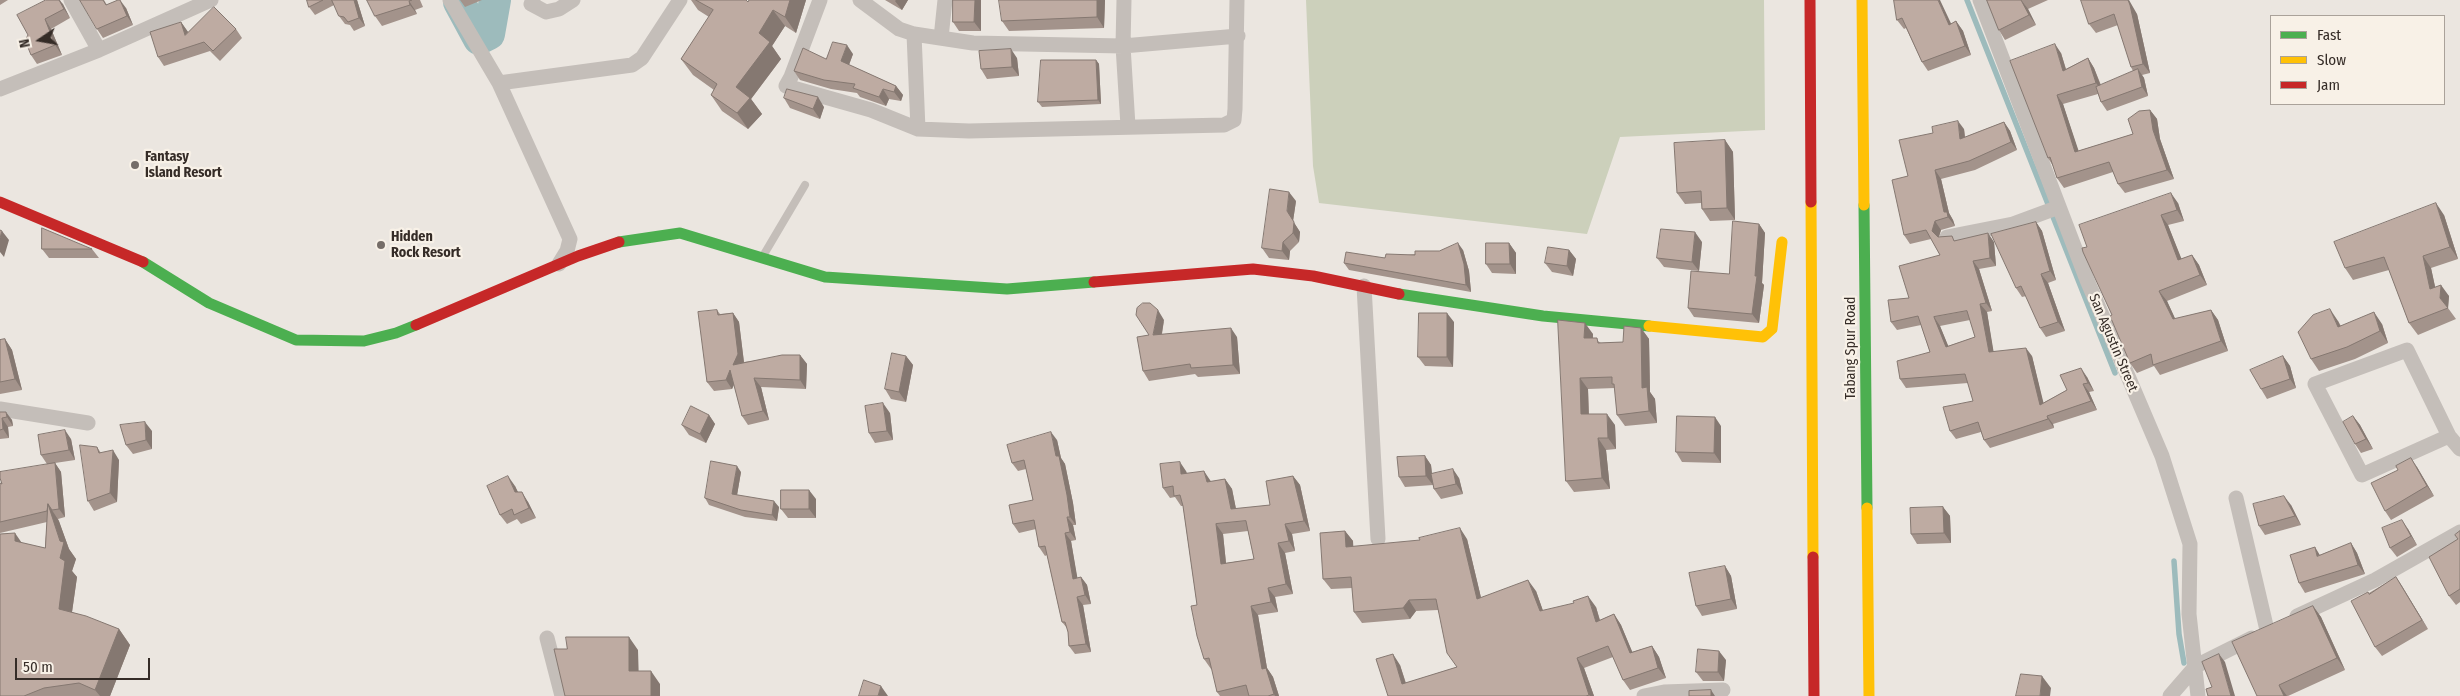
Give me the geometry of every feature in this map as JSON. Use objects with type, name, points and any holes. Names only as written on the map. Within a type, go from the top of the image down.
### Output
[{"type":"main road","points":[[1810,0],[1814,696]]},
{"type":"main road","name":"Tabang Spur Road","points":[[1862,0],[1869,696]]},
{"type":"main road","points":[[0,202],[151,265],[209,303],[296,340],[364,341],[396,333],[559,264],[627,240],[680,233],[825,276],[898,283],[1007,289],[1253,269],[1313,276],[1421,298],[1543,316],[1762,337],[1772,329],[1782,242]]},
{"type":"street","points":[[71,0],[98,50]]},
{"type":"street","points":[[0,89],[98,50],[211,0]]},
{"type":"street","points":[[450,0],[499,83],[570,239],[567,251],[559,264]]},
{"type":"street","points":[[533,0],[531,4],[546,12],[559,9],[573,0]]},
{"type":"street","points":[[499,83],[632,65],[642,58],[680,0]]},
{"type":"street","points":[[820,0],[786,86],[871,110],[918,129],[969,131],[1224,125],[1234,120],[1238,36],[1237,0]]},
{"type":"street","points":[[860,0],[899,28],[914,34],[973,43],[1123,46],[1238,36]]},
{"type":"street","points":[[941,38],[945,0]]},
{"type":"street","points":[[1124,0],[1123,46],[1128,126]]},
{"type":"street","name":"San Agustin Street","points":[[1980,0],[2059,207],[2131,387],[2162,456],[2190,544],[2189,614],[2198,696]]},
{"type":"street","points":[[914,34],[918,129]]},
{"type":"street","points":[[1947,237],[2013,224],[2059,207]]},
{"type":"street","points":[[1364,286],[1378,539]]},
{"type":"street","points":[[2449,436],[2362,475],[2315,384],[2407,350],[2449,436],[2460,449]]},
{"type":"street","points":[[0,408],[88,423]]},
{"type":"street","points":[[2236,498],[2267,630]]},
{"type":"street","points":[[2170,696],[2196,666],[2267,630],[2375,580],[2460,532]]},
{"type":"street","points":[[547,638],[562,696]]},
{"type":"street","points":[[1644,696],[1664,692],[1723,690]]},
{"type":"lane","points":[[762,258],[805,185]]},
{"type":"green space","points":[[1306,0],[1764,0],[1765,130],[1620,137],[1587,234],[1319,203],[1313,166]]},
{"type":"building","points":[[46,0],[59,0],[64,9],[45,19],[55,45],[31,55],[25,40],[28,35],[17,15]]},
{"type":"building","points":[[80,0],[103,0],[106,5],[120,0],[127,16],[97,29]]},
{"type":"building","points":[[307,0],[323,0],[309,7]]},
{"type":"building","points":[[332,0],[354,0],[359,18],[348,22],[344,17],[339,16]]},
{"type":"building","points":[[367,0],[412,0],[409,1],[410,5],[375,16]]},
{"type":"building","points":[[696,0],[746,0],[748,2],[749,0],[790,0],[785,17],[773,10],[759,33],[770,42],[736,87],[750,98],[737,113],[711,95],[717,84],[681,59],[713,10]]},
{"type":"building","points":[[953,0],[975,0],[974,22],[953,22]]},
{"type":"building","points":[[999,0],[1097,0],[1097,17],[1002,21]]},
{"type":"building","points":[[1894,0],[1938,0],[1949,25],[1956,21],[1965,46],[1922,62],[1902,18],[1897,20]]},
{"type":"building","points":[[1987,0],[2021,0],[2029,15],[1999,30]]},
{"type":"building","points":[[2081,0],[2128,0],[2143,64],[2131,67],[2114,14],[2089,24]]},
{"type":"building","points":[[214,7],[236,29],[213,51],[204,42],[158,57],[150,32],[181,22],[185,35]]},
{"type":"building","points":[[833,42],[847,45],[841,61],[896,86],[894,92],[883,89],[879,97],[853,88],[855,84],[824,80],[794,71],[803,48],[826,59]]},
{"type":"building","points":[[2055,44],[2063,71],[2088,58],[2096,83],[2057,95],[2075,152],[2133,134],[2128,119],[2139,111],[2150,110],[2153,130],[2167,170],[2118,184],[2109,162],[2057,178],[2010,61]]},
{"type":"building","points":[[1011,49],[1012,67],[981,69],[979,51]]},
{"type":"building","points":[[1041,60],[1096,60],[1098,100],[1038,102]]},
{"type":"building","points":[[2138,69],[2142,87],[2101,102],[2096,87]]},
{"type":"building","points":[[787,89],[818,97],[813,109],[784,98]]},
{"type":"building","points":[[1958,121],[1960,139],[2004,122],[2011,142],[1969,161],[1935,170],[1944,212],[1947,212],[1948,217],[1935,221],[1932,231],[1938,237],[1952,236],[1954,241],[1988,233],[1990,258],[1973,261],[1986,303],[1980,304],[1989,352],[2026,348],[2040,405],[2067,390],[2060,375],[2081,368],[2088,383],[2083,384],[2091,401],[2047,416],[2048,419],[1984,440],[1978,422],[1950,431],[1943,407],[1973,401],[1965,374],[1900,379],[1897,361],[1930,352],[1918,316],[1891,322],[1888,300],[1909,298],[1899,266],[1940,255],[1926,230],[1904,235],[1892,180],[1908,176],[1899,140],[1933,133],[1932,127]],"holes":[[[1967,311],[1975,337],[1946,347],[1934,317]]]},
{"type":"building","points":[[1725,140],[1727,208],[1702,209],[1701,191],[1677,193],[1674,143]]},
{"type":"building","points":[[1270,189],[1289,192],[1287,211],[1294,222],[1293,233],[1283,242],[1282,251],[1262,248]]},
{"type":"building","points":[[2171,193],[2177,210],[2161,215],[2178,260],[2192,255],[2200,275],[2159,291],[2173,319],[2211,310],[2221,341],[2153,365],[2151,354],[2130,363],[2110,316],[2112,315],[2083,252],[2082,248],[2087,247],[2079,225]]},
{"type":"building","points":[[2436,203],[2450,247],[2423,256],[2430,289],[2441,285],[2440,298],[2448,308],[2409,323],[2384,257],[2345,268],[2334,242]]},
{"type":"building","points":[[1733,221],[1759,224],[1755,276],[1757,276],[1752,314],[1688,308],[1691,271],[1729,274]]},
{"type":"building","points":[[2036,222],[2050,271],[2041,274],[2058,322],[2040,328],[2021,286],[2016,288],[1991,234]]},
{"type":"building","points":[[42,228],[92,249],[42,249]]},
{"type":"building","points":[[1661,229],[1695,232],[1692,262],[1657,258]]},
{"type":"building","points":[[1458,243],[1464,264],[1466,285],[1344,263],[1346,252],[1385,258],[1386,254],[1415,255],[1415,251],[1439,251]]},
{"type":"building","points":[[1486,243],[1509,243],[1510,264],[1486,264]]},
{"type":"building","points":[[1548,247],[1569,250],[1567,266],[1545,263]]},
{"type":"building","points":[[1143,303],[1150,303],[1158,310],[1153,335],[1231,328],[1233,365],[1191,368],[1190,364],[1143,371],[1137,337],[1149,335],[1136,315],[1137,308]]},
{"type":"building","points":[[2330,309],[2338,327],[2374,312],[2380,331],[2347,347],[2311,359],[2298,332],[2313,315]]},
{"type":"building","points":[[717,310],[718,315],[733,313],[738,354],[733,365],[782,355],[800,355],[800,380],[754,378],[763,411],[742,416],[730,370],[726,380],[707,382],[698,312]]},
{"type":"building","points":[[1419,313],[1447,313],[1447,357],[1418,357]]},
{"type":"building","points":[[1558,320],[1585,323],[1584,338],[1597,338],[1598,343],[1623,342],[1624,326],[1641,328],[1642,388],[1647,387],[1649,411],[1617,415],[1612,377],[1580,378],[1581,414],[1607,414],[1608,438],[1598,438],[1602,478],[1566,481]]},
{"type":"building","points":[[5,339],[15,379],[0,382],[0,340]]},
{"type":"building","points":[[892,353],[906,356],[899,392],[885,389]]},
{"type":"building","points":[[2283,356],[2290,379],[2261,389],[2250,370]]},
{"type":"building","points":[[883,403],[887,431],[869,433],[865,406]]},
{"type":"building","points":[[691,406],[709,415],[700,434],[682,425]]},
{"type":"building","points":[[0,412],[6,412],[7,417],[2,418],[3,429],[0,430]]},
{"type":"building","points":[[1677,416],[1715,417],[1714,453],[1676,452]]},
{"type":"building","points":[[2353,416],[2366,439],[2355,444],[2343,422]]},
{"type":"building","points":[[145,422],[146,440],[126,445],[120,425]]},
{"type":"building","points":[[65,430],[69,450],[41,455],[38,435]]},
{"type":"building","points":[[1051,432],[1056,456],[1059,456],[1067,495],[1070,517],[1067,517],[1070,532],[1065,533],[1073,579],[1081,577],[1085,595],[1077,597],[1086,644],[1069,646],[1068,632],[1065,622],[1062,622],[1045,546],[1039,547],[1034,520],[1013,524],[1009,505],[1033,500],[1024,460],[1012,463],[1007,445]]},
{"type":"building","points":[[80,445],[97,447],[99,453],[113,450],[110,493],[88,501]]},
{"type":"building","points":[[1425,456],[1426,476],[1399,477],[1397,457]]},
{"type":"building","points":[[2411,458],[2427,486],[2385,511],[2371,483],[2398,470],[2396,466]]},
{"type":"building","points":[[711,461],[737,466],[732,494],[774,501],[772,515],[741,510],[705,498]]},
{"type":"building","points":[[1180,462],[1181,474],[1204,471],[1207,482],[1225,479],[1231,509],[1270,505],[1266,481],[1293,476],[1304,521],[1285,524],[1289,541],[1278,543],[1286,584],[1268,588],[1271,602],[1251,606],[1262,669],[1266,668],[1274,694],[1268,696],[1249,696],[1246,685],[1217,692],[1209,658],[1204,659],[1197,636],[1191,606],[1197,605],[1183,506],[1180,495],[1174,496],[1173,486],[1163,488],[1160,464]],"holes":[[[1246,521],[1254,559],[1221,564],[1216,524]]]},
{"type":"building","points":[[55,463],[59,509],[52,510],[48,504],[47,511],[0,522],[0,483],[2,484],[0,472]]},
{"type":"building","points":[[1453,469],[1456,484],[1434,489],[1431,474]]},
{"type":"building","points":[[508,476],[515,492],[522,492],[529,508],[514,515],[512,509],[500,515],[487,486]]},
{"type":"building","points":[[781,490],[809,490],[809,509],[781,509]]},
{"type":"building","points":[[2284,496],[2295,516],[2259,526],[2253,504]]},
{"type":"building","points":[[48,504],[60,541],[64,542],[60,558],[65,561],[59,609],[86,616],[119,629],[95,690],[79,683],[44,688],[24,696],[0,696],[0,534],[15,533],[15,541],[45,548]]},
{"type":"building","points":[[1943,507],[1944,533],[1911,534],[1910,508]]},
{"type":"building","points":[[2402,520],[2411,536],[2390,548],[2382,528]]},
{"type":"building","points":[[1460,528],[1477,599],[1528,580],[1540,611],[1574,603],[1573,601],[1588,596],[1596,622],[1614,614],[1630,653],[1652,646],[1658,668],[1623,680],[1608,646],[1577,658],[1589,695],[1586,696],[1388,696],[1376,659],[1393,654],[1402,684],[1457,667],[1447,653],[1436,599],[1409,600],[1403,608],[1354,612],[1351,577],[1323,579],[1320,533],[1345,531],[1346,547],[1420,540],[1419,538]]},
{"type":"building","points":[[2460,531],[2460,589],[2449,596],[2429,557],[2458,539],[2455,535]]},
{"type":"building","points":[[2351,543],[2358,565],[2299,583],[2290,555],[2315,547],[2317,556]]},
{"type":"building","points":[[1725,566],[1731,599],[1696,606],[1689,573]]},
{"type":"building","points":[[2396,577],[2422,620],[2375,647],[2351,601],[2368,592],[2369,594]]},
{"type":"building","points":[[2313,606],[2337,658],[2279,685],[2284,696],[2257,696],[2232,642]]},
{"type":"building","points":[[566,637],[629,637],[629,671],[651,671],[651,696],[565,696],[554,649],[567,649]]},
{"type":"building","points":[[1698,649],[1719,651],[1718,672],[1696,672]]},
{"type":"building","points":[[2219,654],[2231,696],[2208,696],[2206,689],[2212,687],[2202,662]]},
{"type":"building","points":[[2021,674],[2042,676],[2040,696],[2016,696]]},
{"type":"building","points":[[864,680],[881,686],[878,696],[859,696]]},
{"type":"building","points":[[1711,690],[1711,696],[1689,696],[1689,691]]},
{"type":"waterway","points":[[459,2],[479,39],[489,34],[495,0]]},
{"type":"waterway","points":[[1967,0],[2115,373]]},
{"type":"waterway","points":[[2174,561],[2179,634],[2184,663]]},
{"type":"traffic: fast","points":[[1864,205],[1867,508]]},
{"type":"traffic: fast","points":[[619,242],[680,233],[825,277],[1007,289],[1094,282]]},
{"type":"traffic: fast","points":[[143,262],[209,303],[296,340],[364,341],[396,333],[416,325]]},
{"type":"traffic: fast","points":[[1399,294],[1543,316],[1649,326]]},
{"type":"traffic: slow","points":[[1862,0],[1864,205]]},
{"type":"traffic: slow","points":[[1811,202],[1813,557]]},
{"type":"traffic: slow","points":[[1649,326],[1763,337],[1772,329],[1782,242]]},
{"type":"traffic: slow","points":[[1867,508],[1869,696]]},
{"type":"traffic: jam","points":[[1810,0],[1811,202]]},
{"type":"traffic: jam","points":[[0,202],[143,262]]},
{"type":"traffic: jam","points":[[416,325],[578,256],[619,242]]},
{"type":"traffic: jam","points":[[1094,282],[1253,269],[1313,276],[1399,294]]},
{"type":"traffic: jam","points":[[1813,557],[1814,696]]},
{"type":"place","name":"Fantasy Island Resort","points":[[135,165]]},
{"type":"place","name":"Hidden Rock Resort","points":[[381,245]]}]
